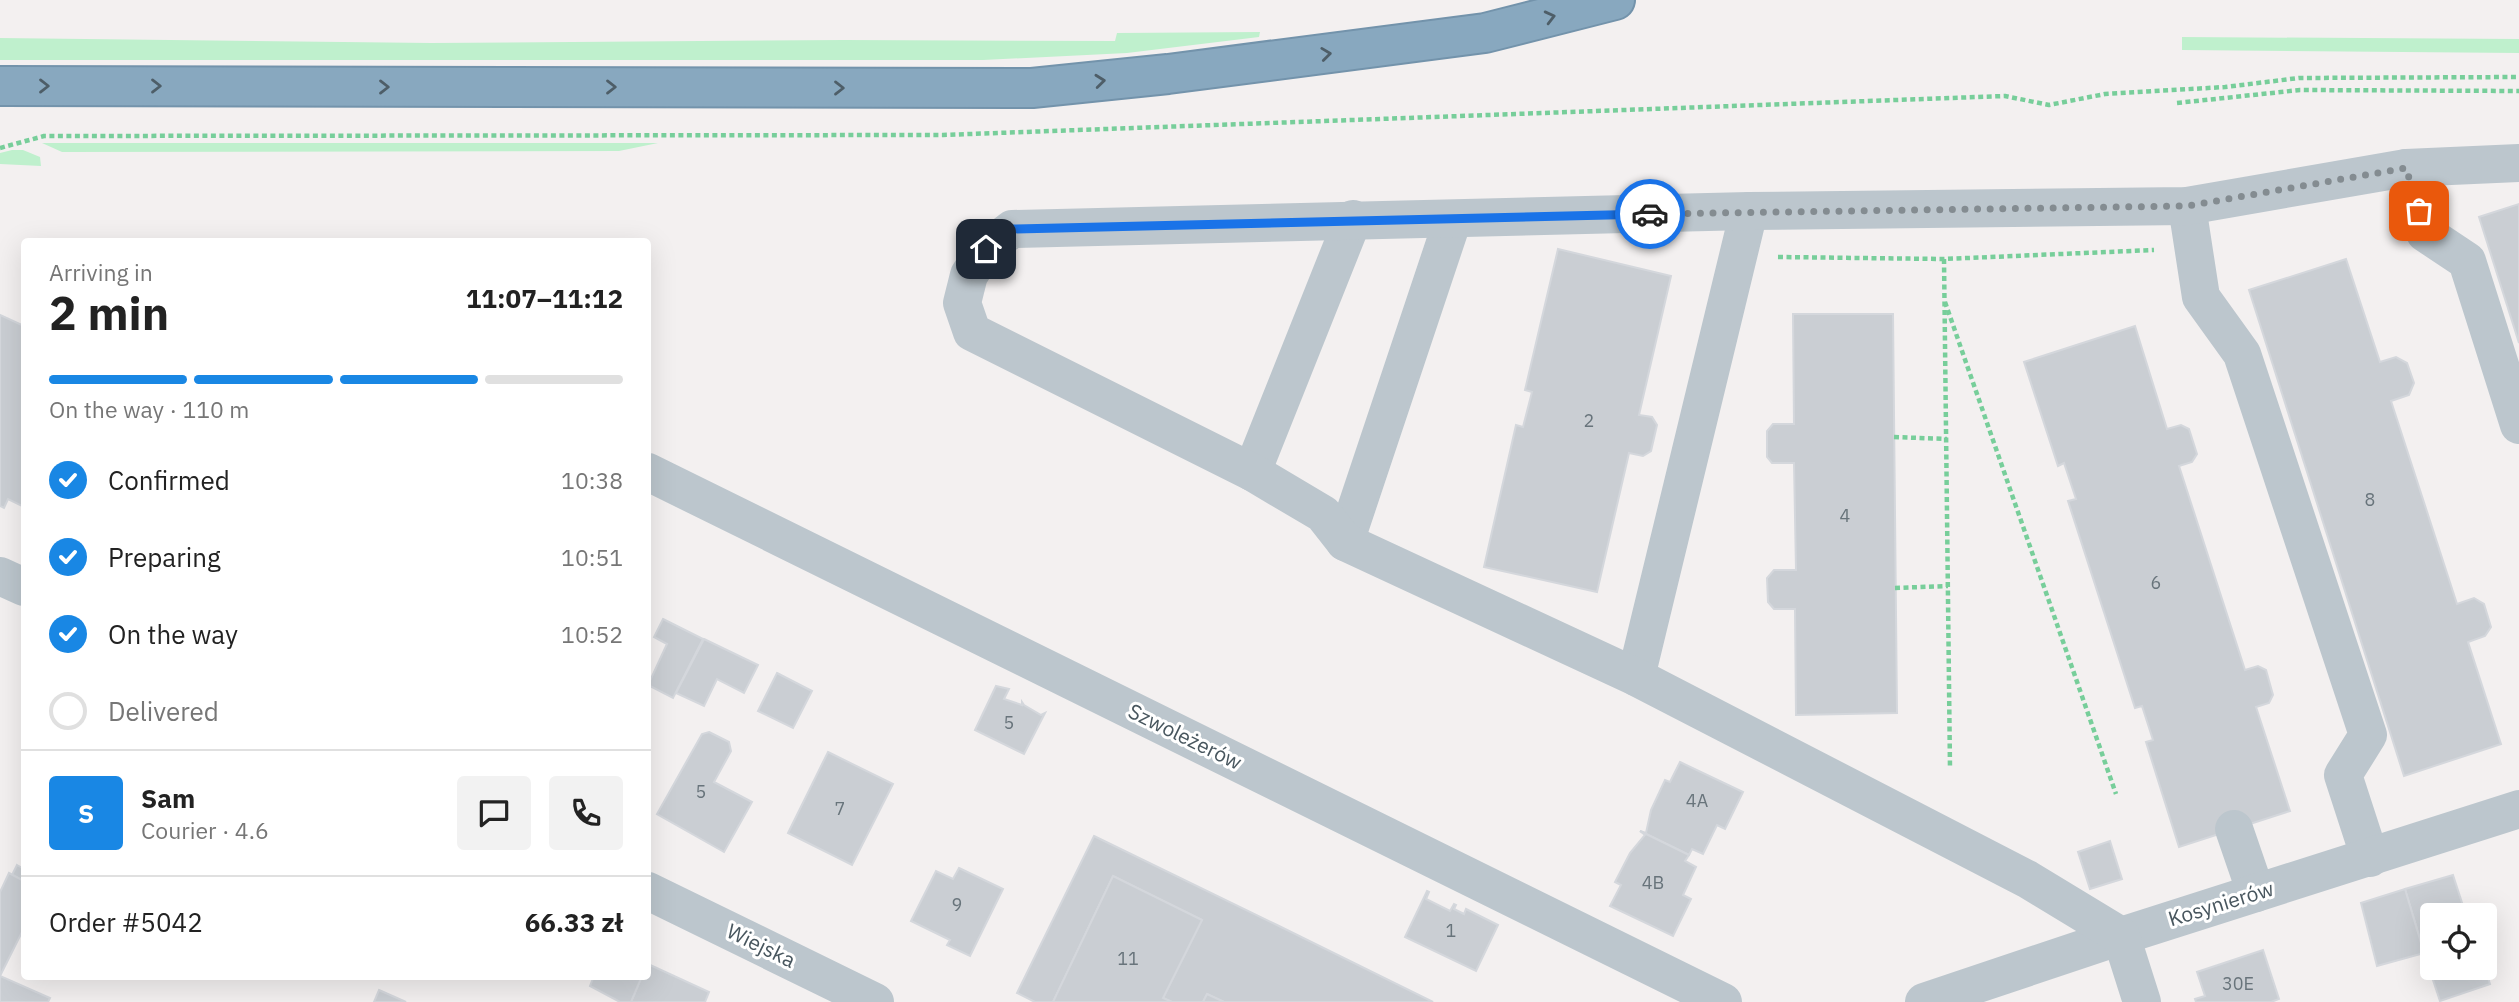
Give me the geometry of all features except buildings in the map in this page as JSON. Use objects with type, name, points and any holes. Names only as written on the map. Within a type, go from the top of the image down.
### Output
[{"type":"highway","points":[[0,86],[1032,88],[1168,74],[1485,33],[1615,0]]},
{"type":"street","points":[[2142,1002],[2121,936],[2027,879],[1636,677],[1345,542],[1323,513],[1252,472],[972,332],[962,303],[969,275],[986,249],[1012,229],[1749,211],[2187,206],[2406,168],[2519,163]]},
{"type":"street","points":[[2406,168],[2425,233],[2467,261],[2519,425]]},
{"type":"street","points":[[2187,206],[2201,297],[2242,354],[2368,735],[2343,775],[2370,858]]},
{"type":"street","points":[[1636,677],[1749,211]]},
{"type":"street","points":[[1252,472],[1353,219]]},
{"type":"street","points":[[1345,542],[1452,219]]},
{"type":"street","name":"Szwoleżerów","points":[[651,473],[1723,1002]]},
{"type":"street","points":[[0,576],[21,586]]},
{"type":"street","name":"Kosynierów","points":[[1924,1002],[2519,809]]},
{"type":"street","points":[[2234,828],[2256,893]]},
{"type":"street","name":"Wiejska","points":[[651,892],[875,1002]]},
{"type":"path","points":[[2178,90],[2299,78],[2519,77]]},
{"type":"path","points":[[2177,103],[2300,89],[2519,91]]},
{"type":"path","points":[[0,148],[22,142]]},
{"type":"path","points":[[1738,257],[1944,259],[2194,249]]},
{"type":"path","points":[[1944,259],[1950,768]]},
{"type":"path","points":[[1945,302],[2116,794]]},
{"type":"path","points":[[1894,437],[1947,439]]},
{"type":"path","points":[[1895,588],[1948,586]]},
{"type":"green space","points":[[1260,32],[1259,37],[1127,53],[983,60],[0,60],[0,38],[431,43],[1115,41],[1117,33]]},
{"type":"green space","points":[[2182,37],[2519,39],[2519,53],[2182,50]]},
{"type":"green space","points":[[42,143],[658,143],[619,151],[62,152]]},
{"type":"green space","points":[[23,150],[40,157],[41,166],[0,164],[0,153]]},
{"type":"way so far","points":[[1650,214],[2187,206],[2406,168],[2419,211]]},
{"type":"route","points":[[986,249],[1012,229],[1650,214]]}]
